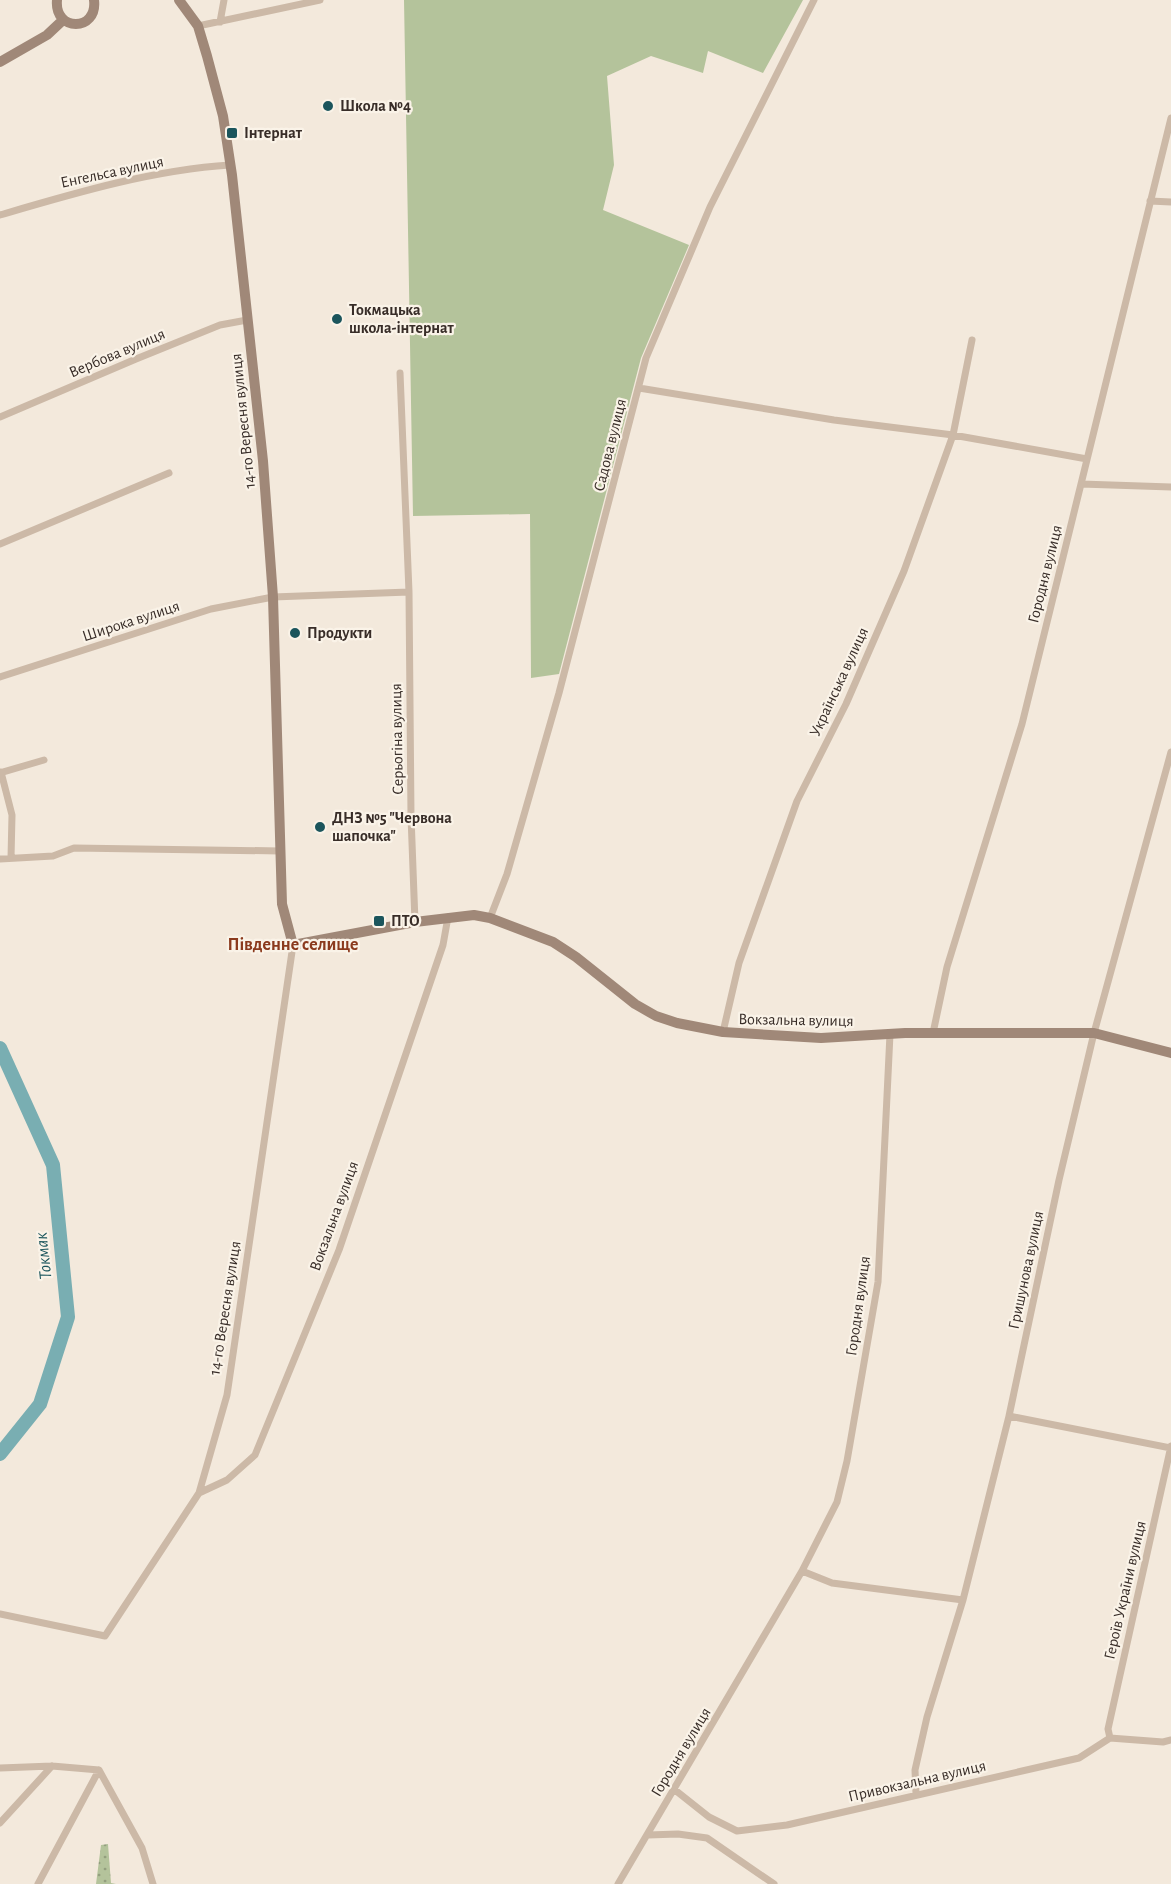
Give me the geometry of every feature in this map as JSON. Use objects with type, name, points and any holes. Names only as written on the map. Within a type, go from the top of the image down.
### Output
[{"type":"street","points":[[57,0],[57,11],[63,20],[77,24],[87,21],[93,13],[94,0]]},
{"type":"street","name":"14-го Вересня вулиця","points":[[0,1614],[105,1636],[199,1493],[227,1395],[293,945],[282,903],[273,597],[263,461],[231,165],[223,116],[198,26],[178,0]]},
{"type":"street","points":[[220,22],[224,0]]},
{"type":"street","points":[[198,26],[320,0]]},
{"type":"street","name":"Садова вулиця","points":[[490,918],[507,874],[556,704],[646,358],[710,207],[814,0]]},
{"type":"street","points":[[0,62],[47,35],[63,20]]},
{"type":"street","name":"Городня вулиця","points":[[933,1033],[947,967],[1022,724],[1171,117]]},
{"type":"street","name":"Енгельса вулиця","points":[[0,214],[94,188],[206,166],[231,165]]},
{"type":"street","points":[[1150,201],[1171,202]]},
{"type":"street","name":"Вербова вулиця","points":[[0,417],[220,325],[247,320]]},
{"type":"street","name":"Українська вулиця","points":[[723,1032],[739,963],[797,801],[846,704],[899,581],[953,435],[972,340]]},
{"type":"street","name":"Серьогіна вулиця","points":[[400,373],[409,592],[411,816],[415,922]]},
{"type":"street","points":[[639,388],[834,420],[953,435],[1088,459]]},
{"type":"street","points":[[0,544],[168,473]]},
{"type":"street","points":[[1081,484],[1171,487]]},
{"type":"street","points":[[273,597],[409,592]]},
{"type":"street","name":"Широка вулиця","points":[[0,677],[211,609],[273,597]]},
{"type":"street","name":"Гришунова вулиця","points":[[916,1794],[915,1770],[927,1717],[963,1600],[1009,1416],[1059,1179],[1094,1033],[1171,752]]},
{"type":"street","points":[[11,858],[12,815],[1,772],[44,760]]},
{"type":"street","points":[[0,859],[52,856],[74,848],[280,851]]},
{"type":"street","name":"Вокзальна вулиця","points":[[293,945],[415,922],[474,915],[490,918],[553,942],[576,957],[635,1005],[656,1016],[677,1023],[723,1032],[821,1038],[933,1033],[1094,1033],[1171,1053]]},
{"type":"street","name":"Вокзальна вулиця","points":[[199,1493],[227,1480],[255,1455],[339,1251],[443,945],[448,917]]},
{"type":"street","name":"Городня вулиця","points":[[618,1884],[802,1571],[837,1502],[847,1461],[878,1282],[890,1034]]},
{"type":"street","name":"Героїв України вулиця","points":[[1009,1416],[1171,1447],[1108,1729],[1110,1738]]},
{"type":"street","points":[[802,1571],[832,1583],[963,1600]]},
{"type":"street","points":[[1110,1738],[1163,1742],[1171,1740]]},
{"type":"street","name":"Привокзальна вулиця","points":[[675,1790],[709,1816],[737,1831],[787,1825],[1079,1758],[1110,1738]]},
{"type":"street","points":[[0,1768],[52,1766],[99,1770]]},
{"type":"street","points":[[0,1823],[52,1766]]},
{"type":"street","points":[[38,1884],[99,1770]]},
{"type":"street","points":[[99,1770],[142,1848],[153,1884]]},
{"type":"street","points":[[648,1834],[678,1834],[707,1838],[762,1880],[774,1884]]},
{"type":"green space","points":[[404,0],[803,0],[763,73],[708,51],[703,73],[651,56],[607,76],[614,165],[603,210],[689,245],[641,358],[559,674],[531,678],[530,514],[413,516]]},
{"type":"green space","points":[[108,1844],[111,1883],[116,1884],[96,1884],[101,1845]]},
{"type":"waterway","name":"Токмак","points":[[0,1048],[53,1165],[68,1317],[40,1404],[0,1454]]},
{"type":"place","name":"Школа №4","points":[[328,106]]},
{"type":"place","name":"Інтернат","points":[[232,133]]},
{"type":"place","name":"Токмацька школа-інтернат","points":[[337,319]]},
{"type":"place","name":"Продукти","points":[[295,633]]},
{"type":"place","name":"ДНЗ №5 \"Червона шапочка\"","points":[[320,827]]},
{"type":"place","name":"ПТО","points":[[379,921]]},
{"type":"district","name":"Південне селище","points":[[293,945]]}]
